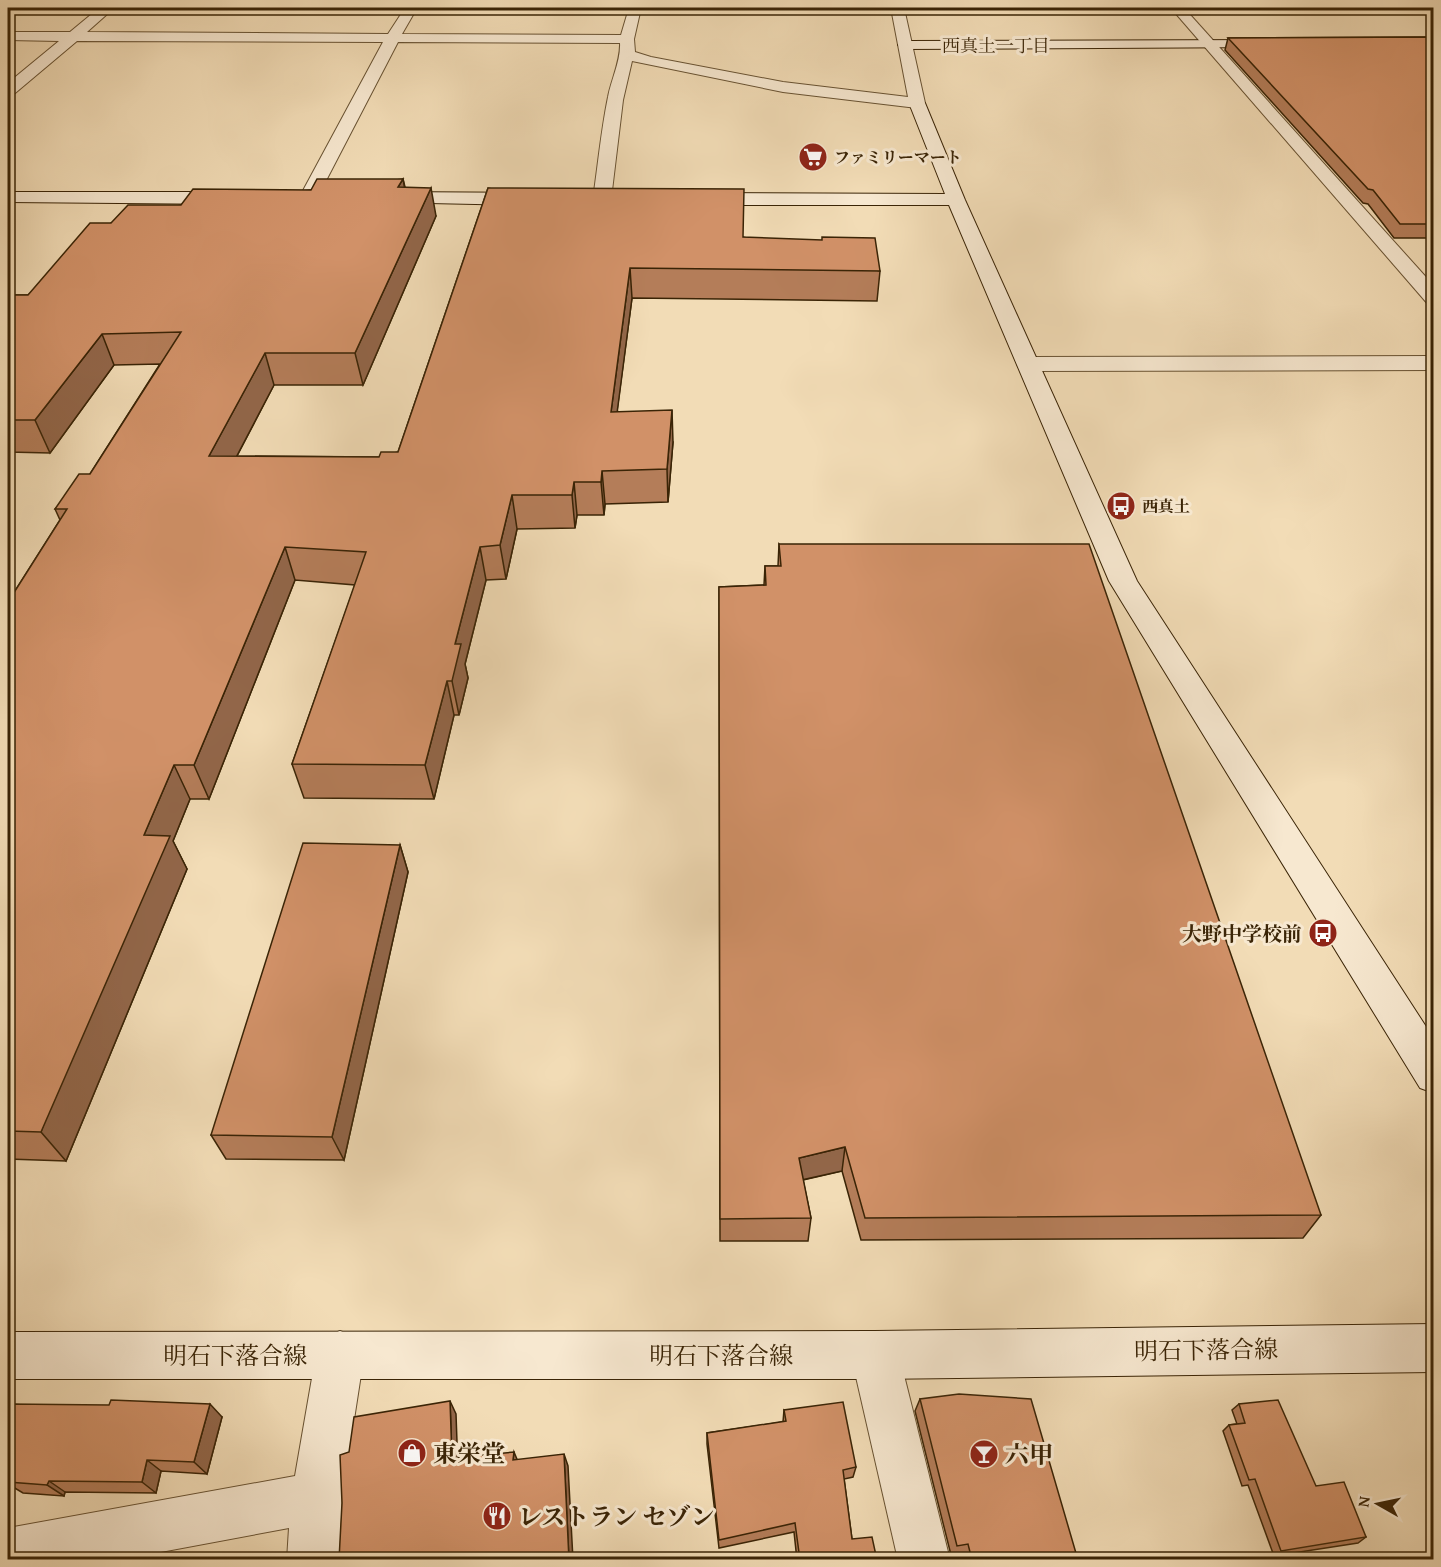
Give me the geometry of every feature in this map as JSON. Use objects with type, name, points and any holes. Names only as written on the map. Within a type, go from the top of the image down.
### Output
[{"type":"street","points":[[8,91],[107,8]]},
{"type":"street","points":[[308,198],[392,39],[411,8]]},
{"type":"street","points":[[625,199],[596,199],[635,8]]},
{"type":"street","points":[[898,8],[917,103],[956,200],[1123,581],[1434,1075]]},
{"type":"street","points":[[1177,8],[1434,299]]},
{"type":"street","points":[[8,36],[392,39],[628,46],[648,61],[783,87],[917,103]]},
{"type":"street","points":[[905,45],[1280,44]]},
{"type":"street","points":[[8,197],[250,198]]},
{"type":"street","points":[[285,198],[331,198]]},
{"type":"street","points":[[367,198],[543,199]]},
{"type":"street","points":[[685,199],[956,200]]},
{"type":"street","points":[[1028,364],[1434,363]]},
{"type":"street","name":"明石下落合線","points":[[8,1356],[875,1354],[1434,1348]]},
{"type":"street","points":[[875,1354],[924,1560]]},
{"type":"street","points":[[313,1560],[317,1497],[340,1355]]},
{"type":"street","points":[[8,1554],[317,1497]]},
{"type":"building","points":[[1434,37],[1434,224],[1400,224],[1373,190],[1368,189],[1228,38]]},
{"type":"building","points":[[317,179],[403,179],[398,187],[431,188],[355,353],[265,353],[209,456],[379,457],[381,452],[398,452],[488,188],[744,189],[743,237],[822,240],[822,237],[875,238],[880,271],[630,268],[611,412],[672,410],[667,469],[602,471],[601,482],[574,482],[572,495],[512,495],[500,545],[480,547],[455,644],[461,644],[452,681],[447,681],[425,765],[292,764],[366,552],[285,547],[194,765],[174,765],[144,835],[170,836],[41,1132],[8,1131],[8,602],[67,509],[55,509],[79,474],[90,474],[181,332],[102,334],[35,420],[8,420],[8,295],[28,295],[90,223],[111,223],[128,205],[181,205],[193,189],[311,190]]},
{"type":"building","points":[[779,544],[1089,544],[1321,1215],[865,1218],[845,1147],[799,1158],[811,1218],[720,1219],[719,587],[766,585],[765,566],[781,566]]},
{"type":"building","points":[[303,843],[400,845],[332,1137],[211,1135]]},
{"type":"building","points":[[959,1394],[1031,1399],[1078,1560],[972,1560],[968,1544],[957,1546],[920,1399]]},
{"type":"building","points":[[111,1400],[210,1404],[194,1462],[147,1460],[142,1482],[49,1481],[47,1485],[8,1482],[8,1404],[109,1405]]},
{"type":"building","points":[[1278,1400],[1316,1486],[1344,1482],[1366,1537],[1281,1551],[1255,1479],[1249,1480],[1229,1425],[1245,1423],[1239,1404]]},
{"type":"building","points":[[450,1401],[452,1458],[514,1452],[513,1460],[564,1454],[569,1560],[339,1560],[342,1503],[340,1455],[349,1452],[354,1417]]},
{"type":"building","points":[[843,1402],[856,1467],[843,1470],[852,1539],[872,1537],[877,1560],[800,1560],[795,1523],[719,1540],[707,1433],[786,1421],[784,1410]]},
{"type":"place","name":"ファミリーマート","points":[[813,157]]},
{"type":"place","name":"西真土","points":[[1121,506]]},
{"type":"place","name":"大野中学校前","points":[[1323,933]]},
{"type":"place","name":"東栄堂","points":[[412,1453]]},
{"type":"place","name":"六甲","points":[[984,1454]]},
{"type":"place","name":"レストラン セゾン","points":[[497,1516]]},
{"type":"district","name":"西真土一丁目","points":[[996,45]]}]
